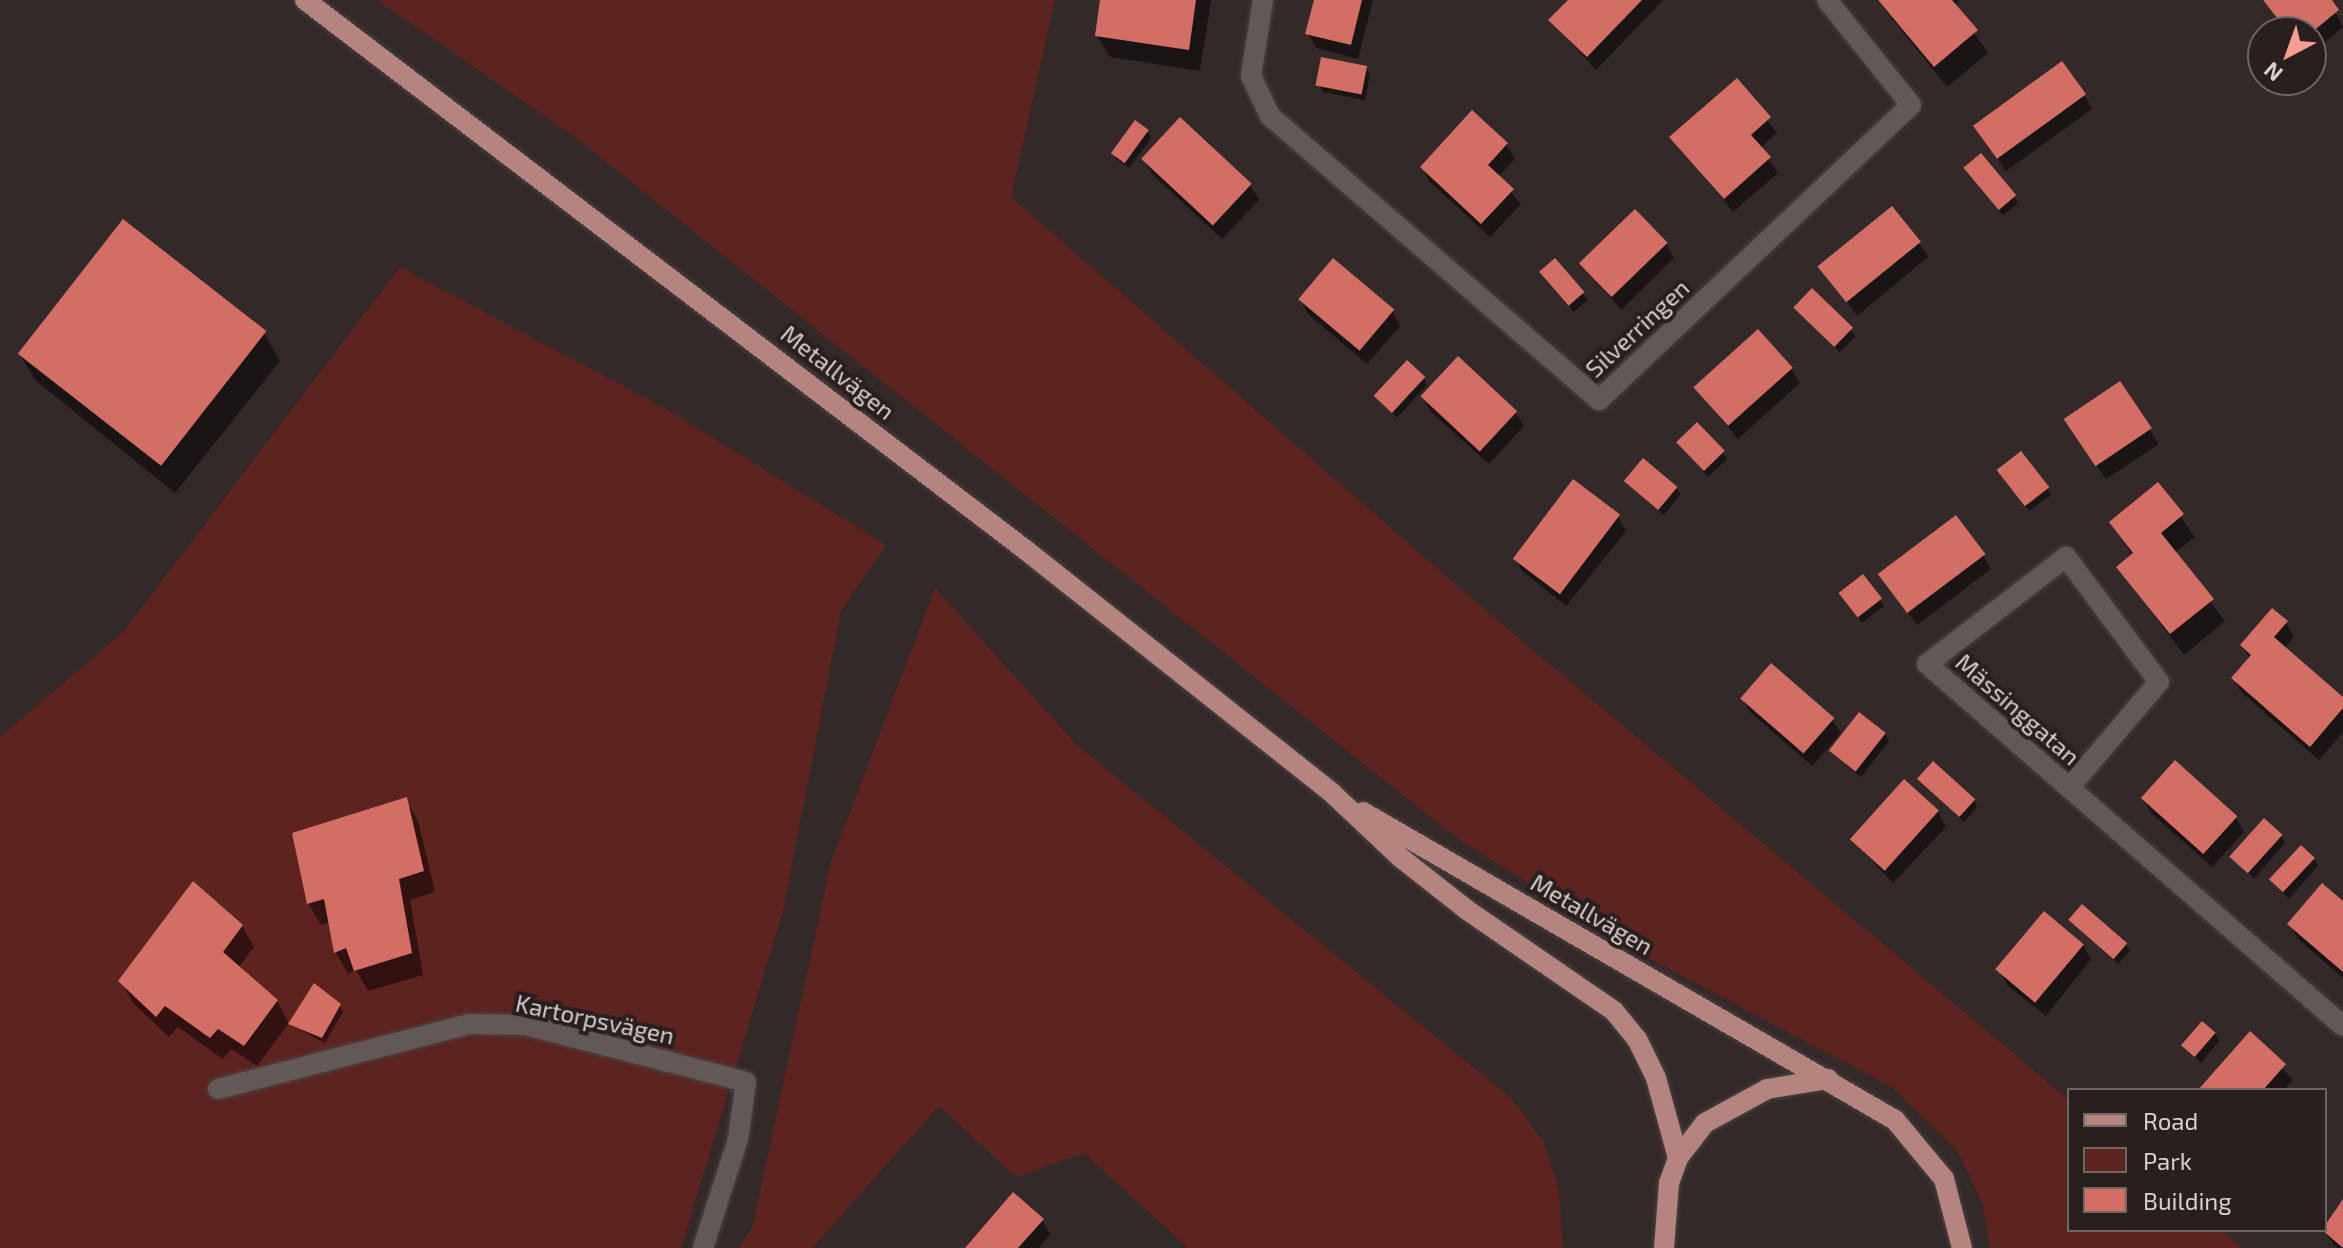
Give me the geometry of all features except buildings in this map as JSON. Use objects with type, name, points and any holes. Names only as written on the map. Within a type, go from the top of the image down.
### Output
[{"type":"main road","name":"Metallvägen","points":[[305,0],[548,180],[1332,793],[1401,858],[1467,910],[1551,962],[1614,1011],[1637,1039],[1656,1078],[1678,1158]]},
{"type":"main road","name":"Metallvägen","points":[[1332,793],[1885,1113],[1922,1146],[1956,1209],[1962,1248]]},
{"type":"main road","points":[[1664,1248],[1664,1209],[1678,1158],[1705,1123],[1767,1089],[1828,1079]]},
{"type":"street","name":"Silverringen","points":[[1263,0],[1251,76],[1270,116],[1599,400],[1911,105],[1827,0]]},
{"type":"street","name":"Mässinggatan","points":[[2069,788],[2159,682],[2066,557],[1927,664],[2069,788],[2343,1026]]},
{"type":"street","name":"Kartorpsvägen","points":[[218,1089],[469,1024],[526,1025],[746,1082],[738,1139],[703,1248]]},
{"type":"green space","points":[[377,0],[1055,0],[1011,197],[1484,609],[2067,1098],[2067,1232],[2223,1232],[2242,1248],[1990,1248],[1982,1202],[1957,1150],[1892,1087],[1637,952],[1457,838],[572,135]]},
{"type":"green space","points":[[400,267],[668,410],[886,545],[841,611],[783,911],[681,1248],[0,1248],[0,737],[123,632]]},
{"type":"green space","points":[[935,588],[1077,745],[1511,1098],[1544,1142],[1559,1191],[1563,1248],[1188,1248],[1084,1153],[1016,1177],[939,1106],[812,1248],[738,1248],[752,1228],[831,862]]}]
